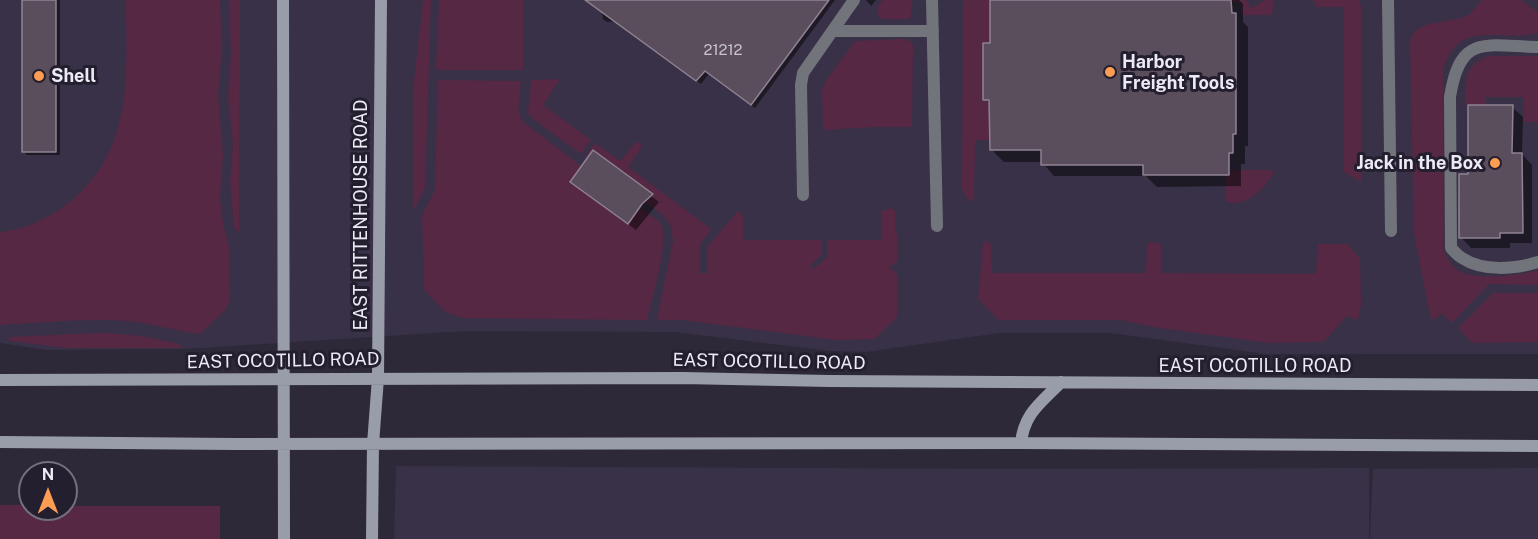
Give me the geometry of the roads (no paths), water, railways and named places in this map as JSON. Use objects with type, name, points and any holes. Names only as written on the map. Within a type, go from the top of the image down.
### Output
[{"type":"main road","points":[[284,0],[284,539]]},
{"type":"main road","name":"EAST RITTENHOUSE ROAD","points":[[372,539],[373,444],[378,378],[381,0]]},
{"type":"main road","name":"EAST OCOTILLO ROAD","points":[[0,380],[683,378],[1538,385]]},
{"type":"main road","points":[[1021,443],[1023,427],[1027,420],[1061,382]]},
{"type":"main road","points":[[0,442],[1538,446]]},
{"type":"lane","points":[[803,195],[801,85],[803,73],[854,0]]},
{"type":"lane","points":[[932,0],[937,226]]},
{"type":"lane","points":[[1388,0],[1391,231]]},
{"type":"lane","points":[[833,30],[933,30]]},
{"type":"lane","points":[[1538,47],[1482,46],[1471,50],[1461,58],[1450,97],[1451,248],[1462,258],[1493,267],[1521,267],[1538,262]]},
{"type":"place","name":"Harbor Freight Tools","points":[[1110,72]]},
{"type":"place","name":"Shell","points":[[39,76]]},
{"type":"place","name":"Jack in the Box","points":[[1495,163]]}]
